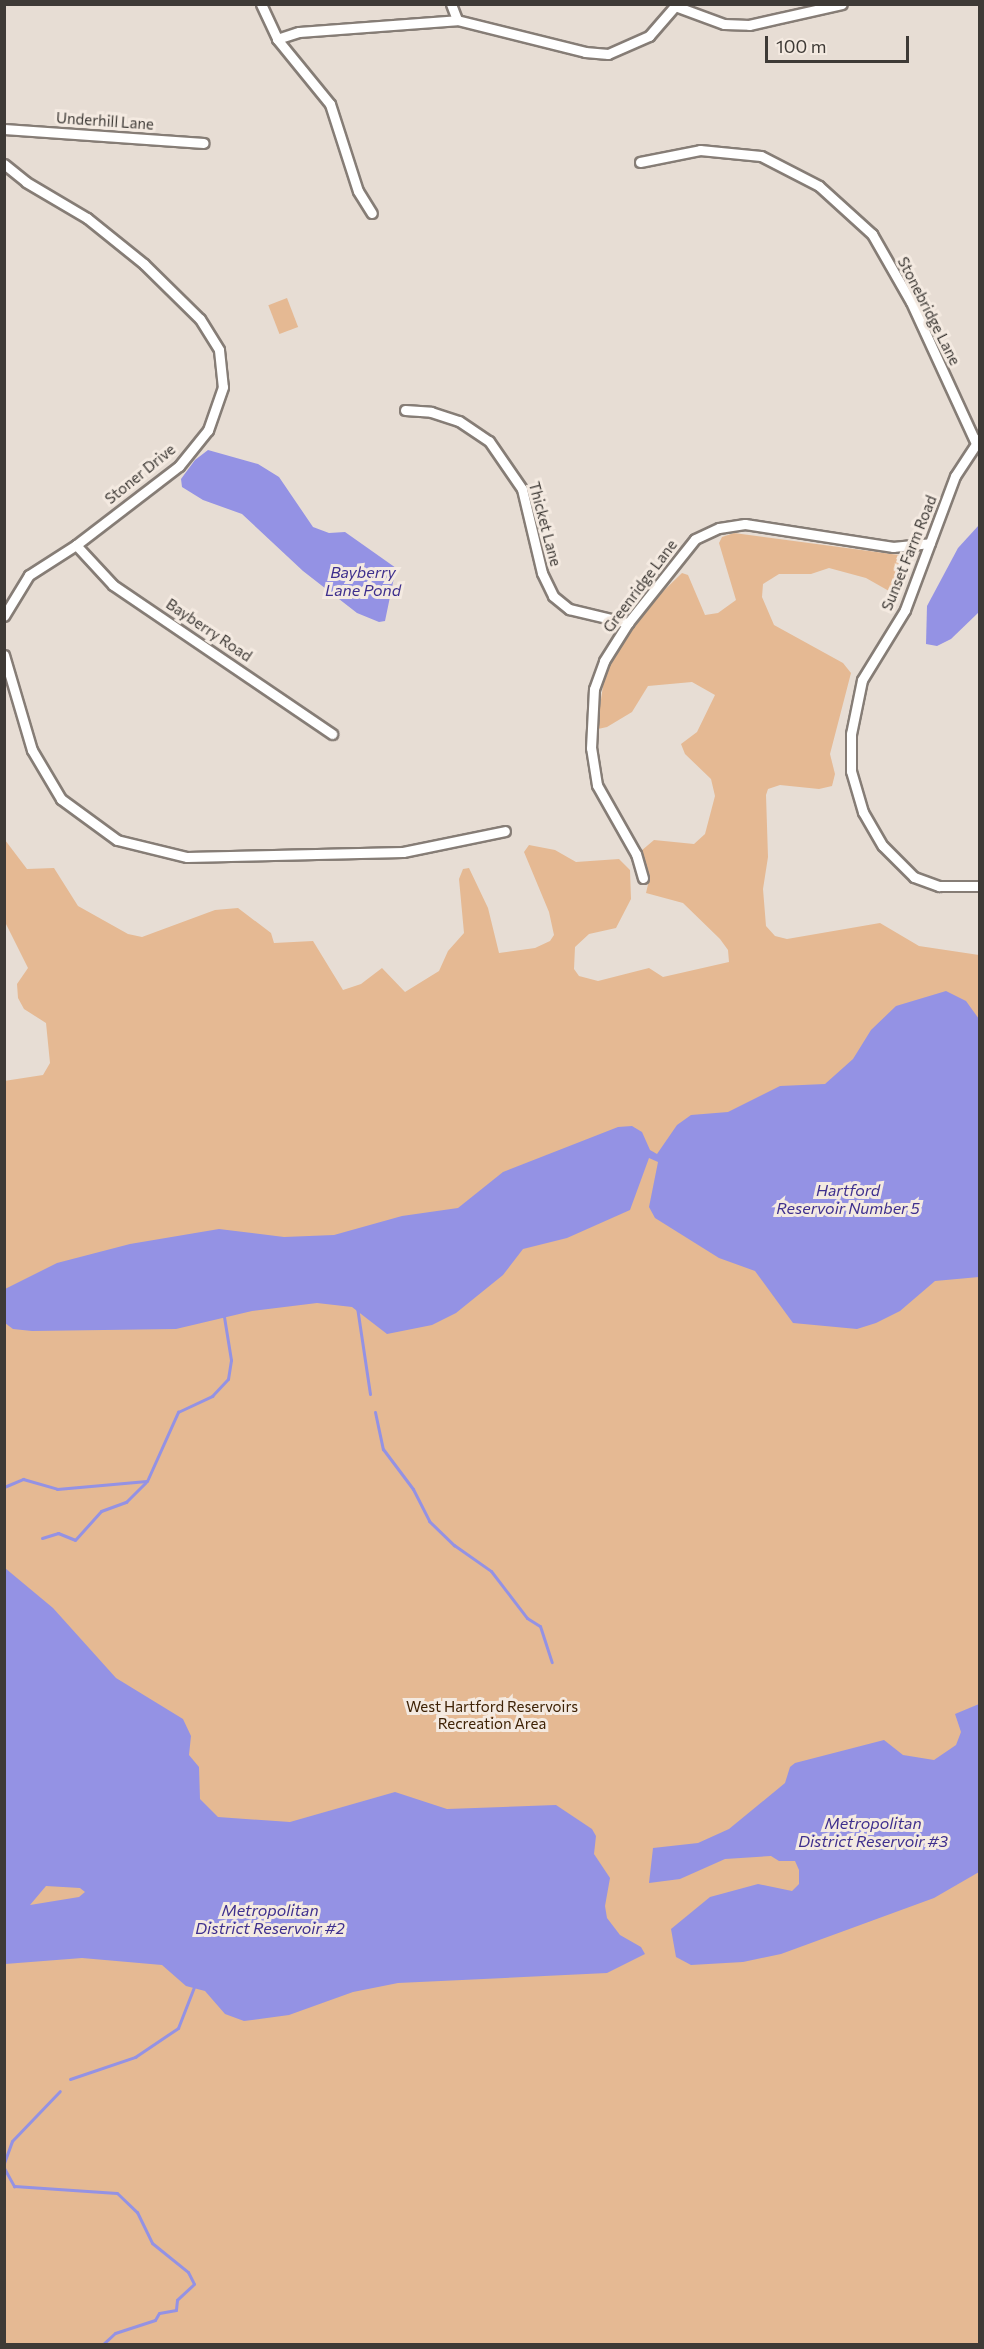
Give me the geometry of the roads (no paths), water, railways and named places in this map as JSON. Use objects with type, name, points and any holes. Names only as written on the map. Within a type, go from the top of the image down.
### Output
[{"type":"street","points":[[261,4],[277,39],[330,104],[358,191],[372,213]]},
{"type":"street","points":[[452,4],[456,20]]},
{"type":"street","points":[[277,39],[299,32],[456,20],[585,52],[608,54],[649,36],[674,5],[724,24],[749,25],[842,4]]},
{"type":"street","name":"Underhill Lane","points":[[4,129],[204,143]]},
{"type":"street","name":"Stonebridge Lane","points":[[640,162],[700,150],[760,156],[819,186],[872,234],[911,302],[977,440]]},
{"type":"street","name":"Stoner Drive","points":[[4,164],[26,182],[87,218],[144,264],[200,319],[219,350],[223,387],[208,430],[179,466],[76,544],[28,574],[4,616]]},
{"type":"street","name":"Thicket Lane","points":[[405,410],[431,412],[459,421],[489,441],[503,457],[522,489],[542,573],[553,596],[569,609],[628,623]]},
{"type":"street","name":"Sunset Farm Road","points":[[977,440],[955,476],[905,610],[862,680],[851,734],[851,771],[863,812],[883,846],[914,878],[939,886],[980,886]]},
{"type":"street","name":"Greenridge Lane","points":[[643,878],[636,854],[597,785],[591,748],[594,689],[604,661],[628,623],[695,539],[718,528],[746,524],[893,547],[930,543]]},
{"type":"street","name":"Bayberry Road","points":[[76,544],[113,585],[332,734]]},
{"type":"street","points":[[4,655],[32,750],[61,799],[117,840],[187,857],[394,853],[505,831]]},
{"type":"water","name":"Bayberry Lane Pond","points":[[208,450],[258,464],[279,477],[313,527],[329,533],[345,532],[396,568],[385,621],[379,622],[357,613],[303,571],[242,514],[203,500],[182,487],[181,479],[195,460]]},
{"type":"water","points":[[979,525],[979,612],[951,639],[937,646],[926,644],[927,606],[958,548]]},
{"type":"water","name":"Hartford Reservoir Number 5","points":[[946,991],[966,1001],[979,1019],[979,1277],[935,1281],[900,1311],[876,1323],[857,1329],[793,1323],[755,1271],[719,1258],[655,1218],[649,1207],[658,1162],[649,1158],[630,1210],[567,1238],[523,1249],[503,1275],[456,1313],[432,1325],[387,1334],[352,1307],[317,1303],[252,1311],[176,1329],[32,1331],[13,1329],[5,1323],[5,1289],[57,1263],[130,1244],[219,1229],[284,1237],[334,1235],[402,1216],[458,1208],[503,1172],[618,1127],[632,1126],[642,1132],[650,1150],[657,1154],[677,1125],[691,1115],[728,1112],[780,1086],[825,1084],[853,1059],[871,1030],[896,1006]]},
{"type":"water","name":"Metropolitan District Reservoir #2","points":[[5,1568],[53,1608],[116,1678],[183,1719],[191,1736],[189,1755],[199,1767],[200,1799],[218,1817],[290,1822],[395,1792],[447,1809],[556,1805],[592,1829],[596,1836],[594,1854],[610,1878],[605,1906],[607,1918],[620,1935],[641,1947],[645,1954],[607,1973],[398,1983],[353,1992],[289,2015],[244,2021],[225,2014],[205,1991],[186,1986],[162,1965],[82,1958],[5,1964]],"holes":[[[46,1886],[80,1888],[85,1892],[79,1897],[30,1905]]]},
{"type":"water","name":"Metropolitan District Reservoir #3","points":[[979,1704],[979,1872],[934,1898],[781,1954],[743,1962],[691,1965],[676,1957],[671,1929],[710,1897],[758,1884],[792,1891],[799,1884],[799,1870],[795,1861],[779,1861],[771,1856],[725,1859],[680,1879],[649,1883],[653,1848],[698,1843],[729,1829],[785,1783],[790,1767],[795,1763],[884,1740],[903,1755],[934,1760],[956,1745],[961,1732],[955,1714]]},
{"type":"waterway","points":[[357,1307],[370,1394]]},
{"type":"waterway","points":[[4,1487],[23,1479],[57,1489],[147,1481],[178,1412],[212,1396],[228,1379],[231,1360],[224,1317]]},
{"type":"waterway","points":[[375,1412],[383,1449],[413,1489],[429,1521],[454,1545],[491,1571],[527,1618],[540,1626],[552,1662]]},
{"type":"waterway","points":[[42,1538],[58,1533],[75,1540],[101,1511],[126,1502],[146,1482]]},
{"type":"waterway","points":[[70,2079],[135,2057],[178,2028],[194,1987]]},
{"type":"waterway","points":[[4,2163],[12,2141],[60,2091]]},
{"type":"waterway","points":[[4,2168],[14,2186],[117,2193],[137,2212],[152,2243],[188,2272],[194,2284],[177,2300],[176,2310],[159,2313],[155,2320],[115,2333],[103,2344]]},
{"type":"park label","name":"West Hartford Reservoirs Recreation Area","points":[[492,1714]]}]
